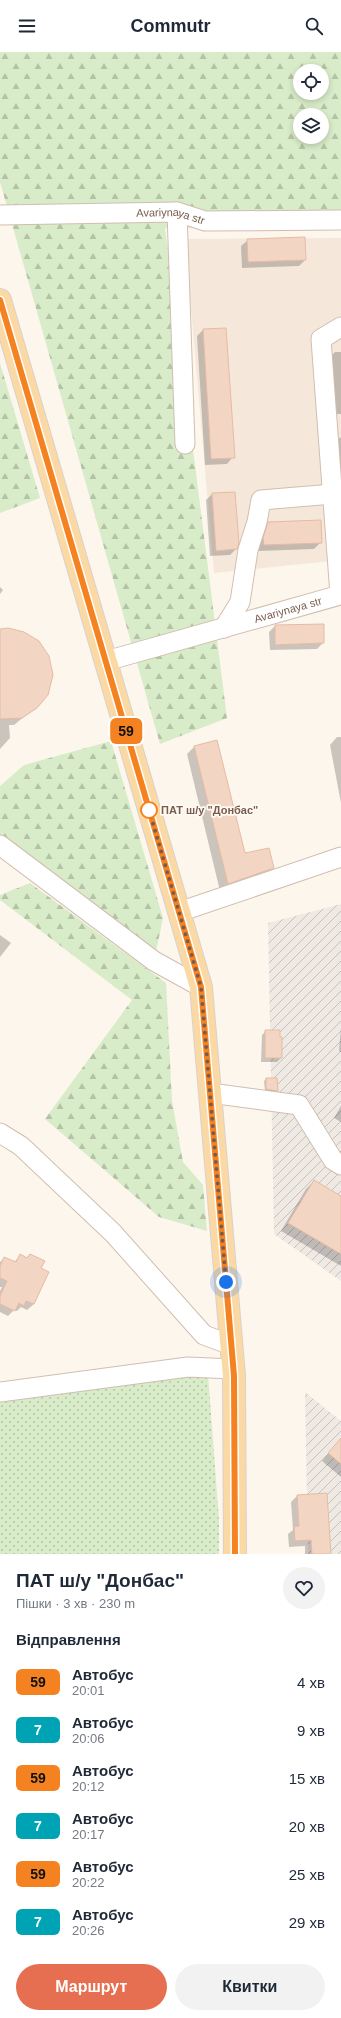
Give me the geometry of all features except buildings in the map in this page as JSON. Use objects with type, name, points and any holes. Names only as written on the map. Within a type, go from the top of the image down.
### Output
[{"type":"main road","points":[[0,300],[201,987],[233,1369],[235,1554]]},
{"type":"street","name":"Avariynaya str","points":[[0,215],[177,212],[205,221],[341,220]]},
{"type":"street","points":[[177,212],[185,444]]},
{"type":"street","name":"Avariynaya str","points":[[106,661],[340,595],[322,339],[341,327]]},
{"type":"street","points":[[224,628],[240,602],[248,550],[257,522],[261,500],[332,494]]},
{"type":"street","points":[[0,845],[154,961],[201,987]]},
{"type":"street","points":[[179,912],[341,857]]},
{"type":"street","points":[[210,1093],[299,1105],[333,1160],[341,1165]]},
{"type":"street","points":[[0,1133],[21,1146],[113,1233],[204,1335],[231,1345]]},
{"type":"street","points":[[0,1392],[188,1367],[233,1369]]},
{"type":"shaded area","points":[[341,238],[341,560],[214,573],[185,239]]},
{"type":"shaded area","points":[[341,904],[341,1281],[274,1234],[268,923]]},
{"type":"shaded area","points":[[305,1392],[341,1421],[341,1554],[308,1554]]},
{"type":"green space","points":[[0,52],[341,52],[341,223],[165,228],[227,718],[160,744],[0,182]]},
{"type":"green space","points":[[0,363],[40,498],[0,513]]},
{"type":"green space","points":[[111,741],[163,918],[154,961],[0,846],[0,786],[24,765]]},
{"type":"green space","points":[[30,883],[166,983],[172,1101],[183,1162],[203,1185],[207,1231],[159,1217],[45,1119],[132,1000],[0,900],[0,895]]},
{"type":"green space","points":[[208,1374],[219,1520],[219,1554],[0,1554],[0,1401]]},
{"type":"bus line","name":"59","points":[[0,300],[201,987],[234,1376],[235,1554]]},
{"type":"place","name":"ПАТ ш/у \"Донбас\"","points":[[149,810]]},
{"type":"route","points":[[149,810],[201,987],[226,1282]]}]
